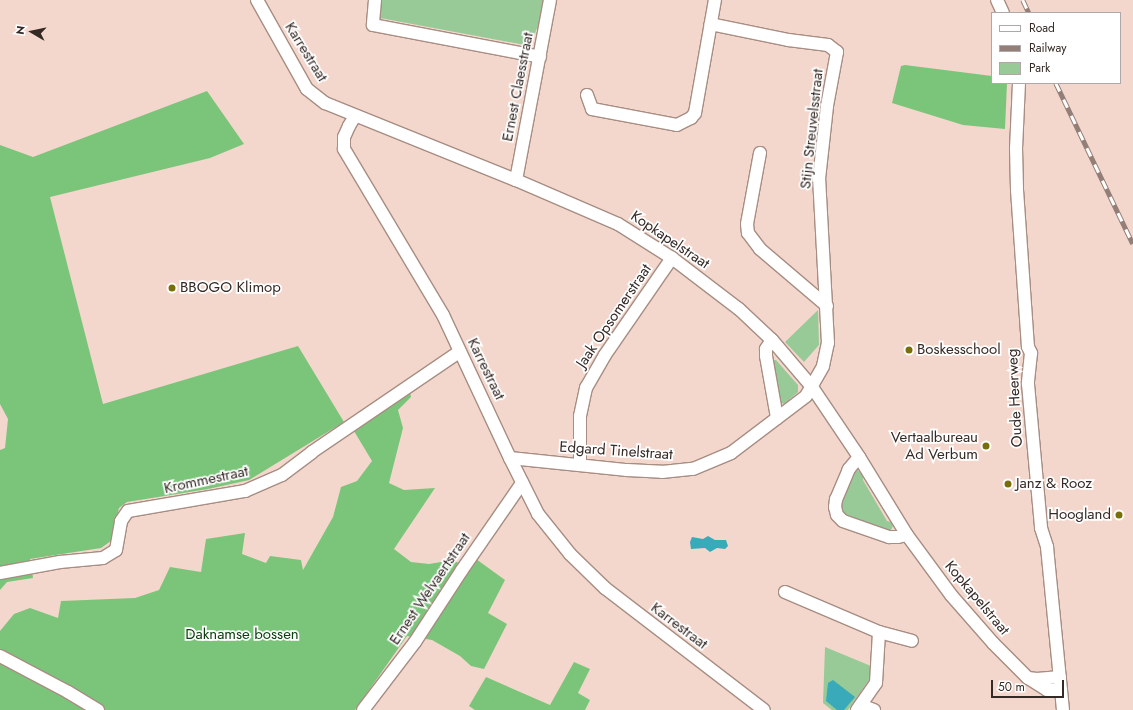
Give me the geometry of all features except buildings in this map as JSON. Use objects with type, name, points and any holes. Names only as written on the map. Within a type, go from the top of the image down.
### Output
[{"type":"street","name":"Karrestraat","points":[[257,0],[307,89],[325,103],[355,116],[344,137],[344,149],[442,315],[538,514],[570,554],[605,588],[764,710]]},
{"type":"street","points":[[375,0],[373,25],[391,27],[540,57]]},
{"type":"street","name":"Ernest Claesstraat","points":[[516,180],[550,0]]},
{"type":"street","points":[[587,95],[592,109],[677,125],[691,118],[695,113],[715,0]]},
{"type":"street","name":"Stijn Streuvelsstraat","points":[[711,24],[788,40],[828,45],[837,52],[827,106],[819,179],[828,343],[826,355],[812,387]]},
{"type":"street","name":"Oude Heerweg","points":[[1019,84],[1016,148],[1017,190],[1030,353],[1028,384],[1041,528],[1047,548],[1063,710]]},
{"type":"street","name":"Kopkapelstraat","points":[[355,116],[516,180],[618,224],[672,258],[739,309],[772,340],[812,387],[859,457],[906,535],[951,595],[993,643],[1028,678],[1046,690],[1061,690]]},
{"type":"street","points":[[760,153],[747,224],[748,233],[760,249],[827,306]]},
{"type":"street","name":"Jaak Opsomerstraat","points":[[580,465],[580,416],[586,388],[605,355],[672,258]]},
{"type":"street","points":[[772,340],[766,349],[766,356],[777,418]]},
{"type":"street","name":"Krommestraat","points":[[0,573],[60,562],[103,558],[116,550],[121,521],[128,511],[245,491],[282,475],[312,452],[459,352]]},
{"type":"street","name":"Edgard Tinelstraat","points":[[510,458],[662,472],[693,469],[731,453],[806,396],[812,387]]},
{"type":"street","points":[[859,457],[849,469],[836,499],[834,507],[837,515],[843,521],[888,537],[906,535]]},
{"type":"street","name":"Ernest Welvaertstraat","points":[[363,710],[415,642],[462,570],[522,483]]},
{"type":"street","points":[[784,592],[879,632],[912,641]]},
{"type":"street","points":[[874,710],[859,707],[876,683],[879,632]]},
{"type":"street","points":[[0,656],[68,692],[98,710]]},
{"type":"street","points":[[1028,678],[1037,679],[1060,677]]},
{"type":"green space","points":[[378,0],[543,0],[539,23],[532,41],[525,45],[380,18]]},
{"type":"green space","points":[[905,65],[991,76],[991,84],[1007,84],[1005,129],[963,125],[892,103],[901,66]]},
{"type":"green space","points":[[207,91],[244,144],[210,158],[50,197],[103,404],[298,346],[344,422],[249,480],[208,489],[127,502],[119,508],[111,541],[101,548],[30,559],[33,578],[7,582],[0,590],[0,450],[5,448],[8,419],[0,404],[0,145],[33,157]]},
{"type":"green space","points":[[818,310],[819,345],[804,362],[785,342]]},
{"type":"green space","points":[[776,360],[798,385],[798,392],[784,404],[780,402],[772,363]]},
{"type":"green space","name":"Daknamse bossen","points":[[410,392],[411,397],[398,410],[403,428],[389,483],[404,490],[435,488],[394,549],[411,562],[429,564],[453,560],[470,569],[476,559],[505,580],[488,613],[507,624],[484,669],[471,666],[460,656],[432,640],[407,636],[355,710],[0,710],[0,631],[14,614],[30,608],[58,618],[61,601],[135,598],[159,590],[170,567],[201,572],[206,539],[245,533],[242,554],[266,563],[270,556],[301,560],[303,570],[333,517],[341,487],[357,481],[372,461],[354,431]]},
{"type":"green space","points":[[856,469],[863,475],[863,480],[887,521],[891,522],[893,526],[890,532],[843,517],[838,503],[847,477]]},
{"type":"green space","points":[[825,647],[871,666],[871,677],[848,710],[832,710],[823,703]]},
{"type":"green space","points":[[574,662],[590,669],[578,693],[590,700],[585,710],[475,710],[469,706],[486,677],[550,705]]},
{"type":"water","points":[[708,536],[715,540],[726,540],[728,546],[725,549],[717,548],[710,552],[705,548],[691,549],[690,542],[692,537],[703,539]]},
{"type":"water","points":[[833,680],[855,697],[844,710],[837,710],[826,701],[828,683]]},
{"type":"railway","points":[[1023,0],[1029,12]]},
{"type":"railway","points":[[1056,84],[1133,244]]},
{"type":"place","name":"BBOGO Klimop","points":[[172,288]]},
{"type":"place","name":"Boskesschool","points":[[909,350]]},
{"type":"place","name":"Vertaalbureau Ad Verbum","points":[[986,446]]},
{"type":"place","name":"Janz & Rooz","points":[[1008,484]]},
{"type":"place","name":"Hoogland","points":[[1119,515]]}]
